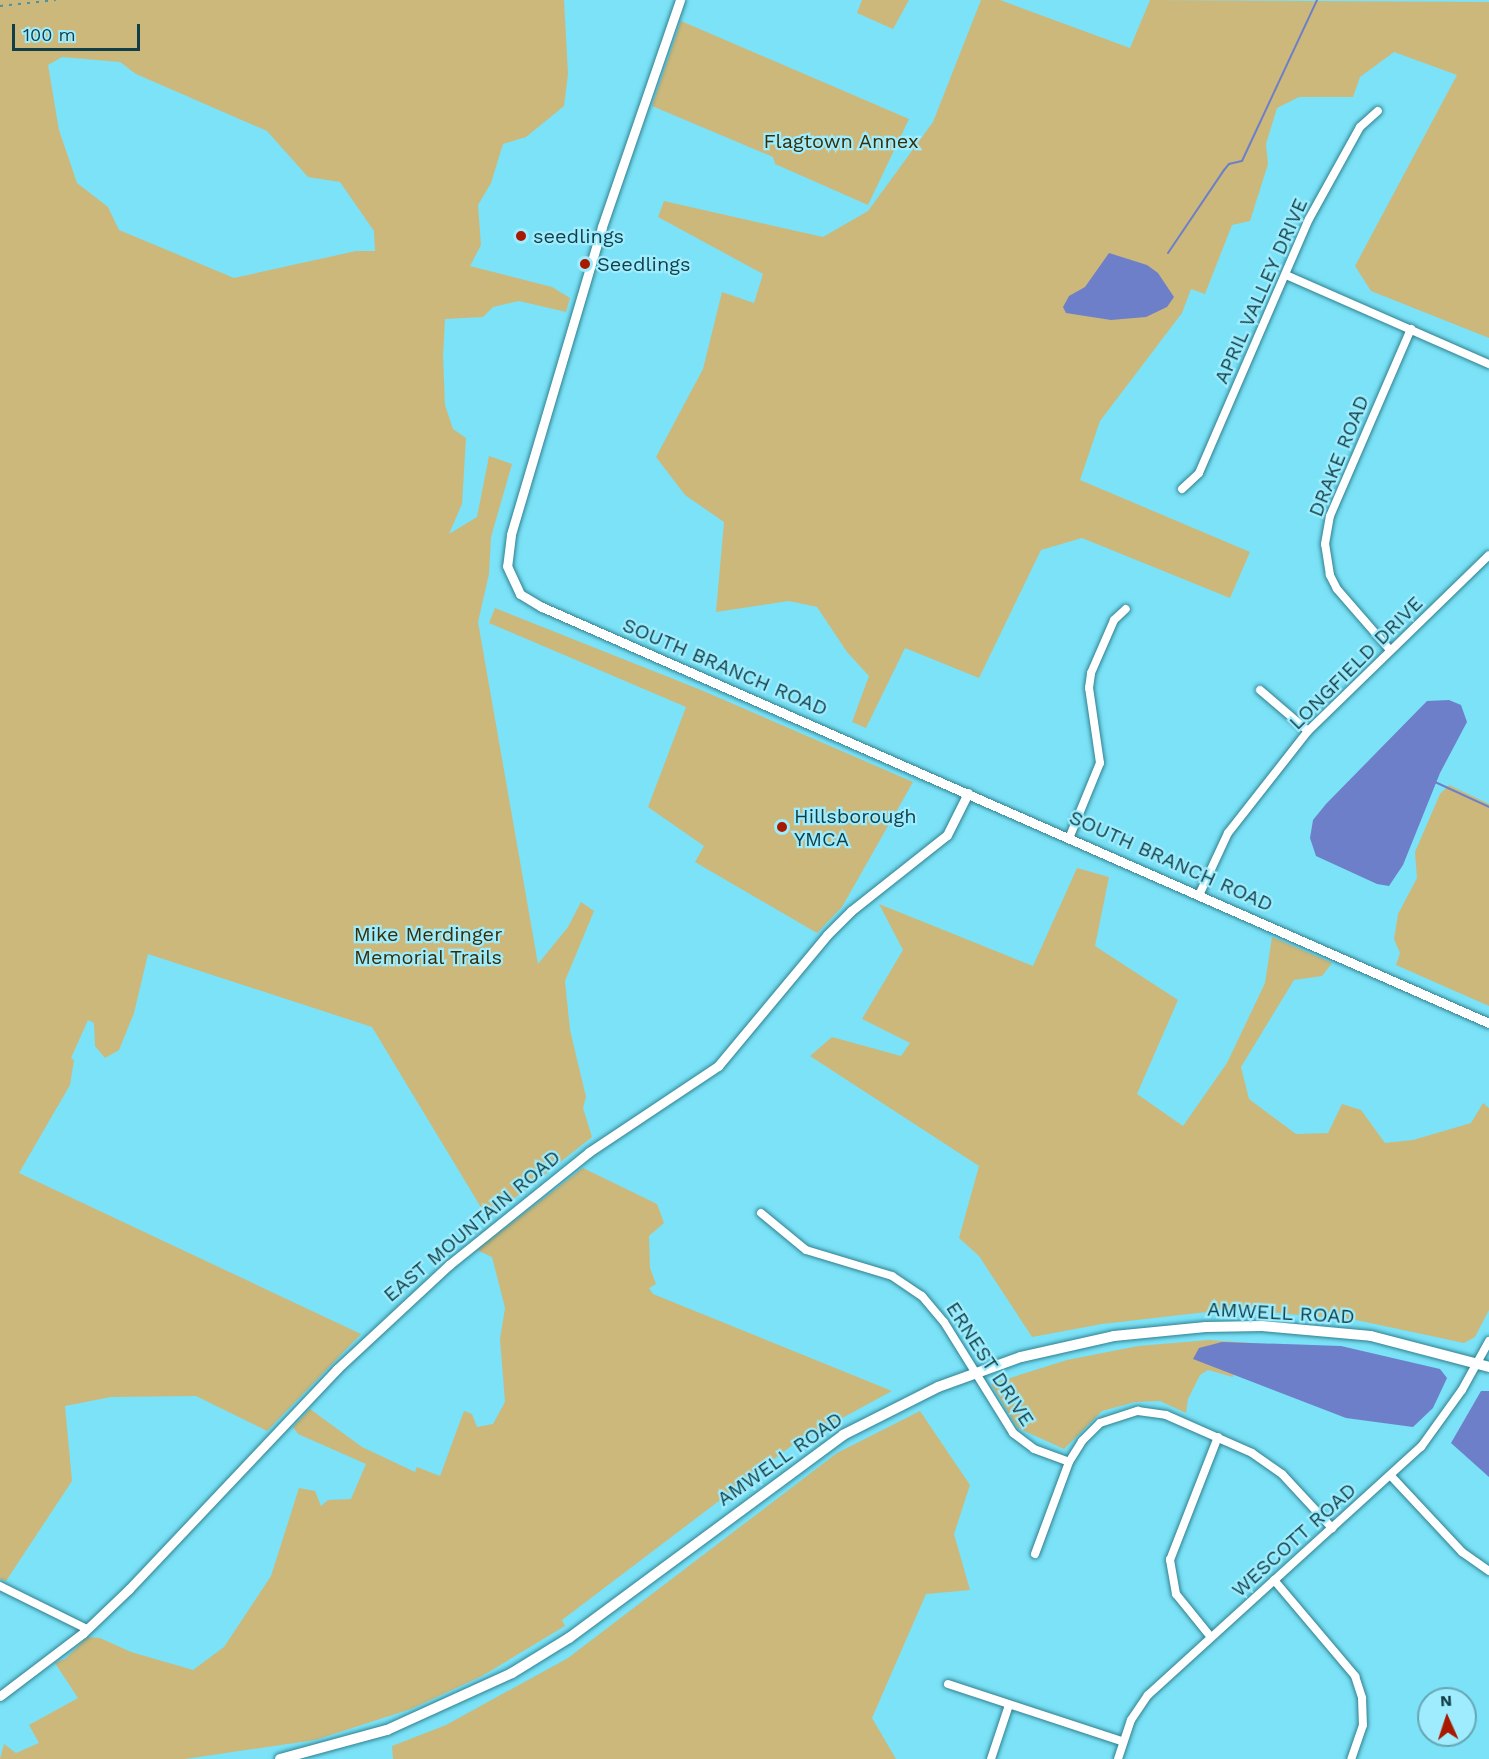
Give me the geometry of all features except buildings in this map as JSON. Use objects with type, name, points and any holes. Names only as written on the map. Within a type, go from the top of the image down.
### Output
[{"type":"main road","name":"AMWELL ROAD","points":[[280,1759],[387,1730],[512,1673],[622,1600],[808,1457],[915,1397],[975,1373],[1045,1350],[1114,1336],[1235,1326],[1371,1336],[1489,1367]]},
{"type":"street","name":"SOUTH BRANCH ROAD","points":[[680,0],[571,331],[511,535],[507,557],[509,577],[520,594],[542,608],[1070,836],[1489,1023]]},
{"type":"street","name":"APRIL VALLEY DRIVE","points":[[1182,489],[1199,473],[1309,219],[1360,127],[1378,111]]},
{"type":"street","points":[[1286,275],[1489,364]]},
{"type":"street","name":"DRAKE ROAD","points":[[1390,650],[1337,589],[1330,574],[1325,544],[1330,516],[1411,329]]},
{"type":"street","name":"LONGFIELD DRIVE","points":[[1200,893],[1228,832],[1308,731],[1390,650],[1486,565],[1489,555]]},
{"type":"street","points":[[1070,836],[1100,763],[1089,688],[1091,673],[1114,620],[1126,609]]},
{"type":"street","points":[[1260,690],[1308,731]]},
{"type":"street","name":"EAST MOUNTAIN ROAD","points":[[0,1696],[87,1629],[182,1536],[337,1370],[424,1287],[589,1152],[718,1066],[827,935],[851,911],[947,836],[968,793]]},
{"type":"street","name":"ERNEST DRIVE","points":[[761,1213],[806,1250],[881,1272],[912,1288],[937,1311],[1004,1422],[1022,1442],[1069,1462]]},
{"type":"street","name":"WESCOTT ROAD","points":[[1118,1759],[1121,1741],[1148,1695],[1210,1636],[1392,1476],[1432,1434],[1478,1363],[1489,1341]]},
{"type":"street","points":[[1035,1554],[1069,1462],[1090,1431],[1125,1413],[1166,1415],[1252,1453],[1282,1474],[1332,1528]]},
{"type":"street","points":[[1210,1636],[1176,1594],[1170,1560],[1218,1437]]},
{"type":"street","points":[[1392,1476],[1462,1552],[1489,1571]]},
{"type":"street","points":[[1274,1580],[1356,1676],[1363,1711],[1360,1738],[1351,1759]]},
{"type":"street","points":[[0,1586],[87,1629]]},
{"type":"street","points":[[948,1684],[1121,1741]]},
{"type":"street","points":[[991,1759],[1009,1705]]},
{"type":"green space","name":"Mike Merdinger Memorial Trails","points":[[0,0],[564,0],[568,74],[564,106],[526,137],[503,144],[491,183],[478,205],[481,245],[470,266],[552,287],[570,298],[566,312],[519,301],[493,307],[483,317],[445,319],[443,357],[445,405],[453,429],[466,438],[462,504],[449,534],[477,517],[489,456],[512,464],[491,537],[489,574],[478,622],[538,964],[568,927],[581,902],[594,911],[565,981],[570,1030],[586,1097],[583,1108],[592,1137],[488,1219],[372,1027],[148,954],[134,1013],[119,1050],[105,1058],[95,1046],[94,1023],[88,1020],[71,1058],[74,1060],[70,1085],[19,1173],[361,1334],[267,1431],[196,1396],[111,1397],[65,1406],[72,1481],[6,1581],[0,1579]],"holes":[[[62,57],[120,62],[136,74],[267,131],[308,177],[340,182],[374,231],[375,251],[356,251],[234,278],[119,230],[108,207],[77,183],[59,130],[48,65]]]},
{"type":"green space","points":[[862,0],[909,0],[893,29],[857,13]]},
{"type":"green space","points":[[981,0],[1000,0],[1130,48],[1150,0],[1489,2],[1489,338],[1371,291],[1355,266],[1457,75],[1394,52],[1360,77],[1353,97],[1299,97],[1277,108],[1266,144],[1268,164],[1250,221],[1232,225],[1205,294],[1191,289],[1182,313],[1100,421],[1080,480],[1250,552],[1230,598],[1082,538],[1041,550],[979,678],[905,648],[866,728],[852,722],[869,676],[847,652],[817,607],[789,601],[716,612],[724,522],[685,495],[656,457],[703,369],[722,292],[754,303],[763,274],[658,217],[664,201],[823,237],[868,211],[933,122]]},
{"type":"green space","name":"Flagtown Annex","points":[[681,21],[909,119],[868,205],[775,164],[773,157],[652,106]]},
{"type":"green space","name":"Hillsborough YMCA","points":[[495,608],[701,690],[913,782],[842,907],[817,933],[695,862],[704,846],[648,807],[686,707],[489,623]]},
{"type":"green space","points":[[1449,785],[1489,804],[1489,1006],[1396,965],[1400,953],[1394,939],[1398,914],[1417,878],[1415,852],[1440,794]]},
{"type":"green space","points":[[1077,868],[1109,877],[1095,946],[1178,1000],[1137,1094],[1183,1126],[1227,1063],[1265,983],[1272,937],[1332,963],[1322,976],[1294,980],[1241,1067],[1249,1099],[1296,1134],[1328,1133],[1342,1104],[1361,1110],[1385,1143],[1413,1140],[1471,1123],[1483,1103],[1489,1108],[1489,1310],[1475,1337],[1464,1343],[1356,1320],[1233,1309],[1102,1324],[1032,1337],[979,1256],[959,1238],[979,1166],[810,1056],[832,1037],[901,1056],[910,1043],[862,1019],[903,950],[879,904],[1033,966]]},
{"type":"green space","points":[[583,1168],[657,1204],[664,1223],[649,1236],[650,1268],[656,1284],[649,1288],[653,1294],[892,1391],[794,1444],[562,1620],[565,1626],[482,1676],[411,1709],[315,1740],[185,1759],[0,1759],[4,1744],[16,1753],[39,1743],[29,1725],[78,1698],[55,1663],[65,1659],[88,1637],[100,1638],[131,1652],[193,1670],[224,1647],[271,1576],[299,1488],[315,1491],[321,1506],[328,1500],[351,1499],[366,1464],[298,1434],[293,1427],[310,1409],[362,1447],[415,1472],[417,1467],[440,1476],[464,1411],[472,1414],[477,1427],[493,1424],[505,1402],[500,1339],[505,1308],[492,1257],[477,1250]]},
{"type":"green space","points":[[1209,1340],[1279,1345],[1235,1356],[1233,1377],[1208,1370],[1200,1375],[1188,1399],[1186,1413],[1160,1401],[1135,1402],[1102,1411],[1064,1449],[1018,1428],[991,1384],[1067,1360],[1138,1346]]},
{"type":"green space","points":[[920,1411],[970,1485],[954,1534],[970,1590],[926,1594],[872,1718],[896,1759],[393,1759],[392,1746],[446,1725],[568,1658],[837,1453]]},
{"type":"water","points":[[1109,253],[1147,265],[1158,273],[1174,297],[1167,307],[1146,317],[1111,320],[1066,313],[1063,307],[1069,296],[1085,287]]},
{"type":"water","points":[[1449,700],[1461,705],[1467,722],[1440,773],[1403,865],[1389,886],[1377,884],[1316,856],[1310,838],[1313,820],[1326,804],[1427,701]]},
{"type":"water","points":[[1222,1342],[1341,1346],[1440,1369],[1447,1378],[1433,1408],[1413,1427],[1346,1418],[1193,1359],[1199,1348]]},
{"type":"water","points":[[1481,1391],[1489,1391],[1489,1477],[1451,1443]]},
{"type":"waterway","points":[[1168,253],[1224,170],[1229,164],[1242,161],[1317,0]]},
{"type":"waterway","points":[[1435,782],[1489,807]]},
{"type":"railway","points":[[0,6],[56,0]]},
{"type":"place","name":"seedlings","points":[[521,236]]},
{"type":"place","name":"Seedlings","points":[[585,264]]},
{"type":"place","name":"Hillsborough YMCA","points":[[782,827]]}]
